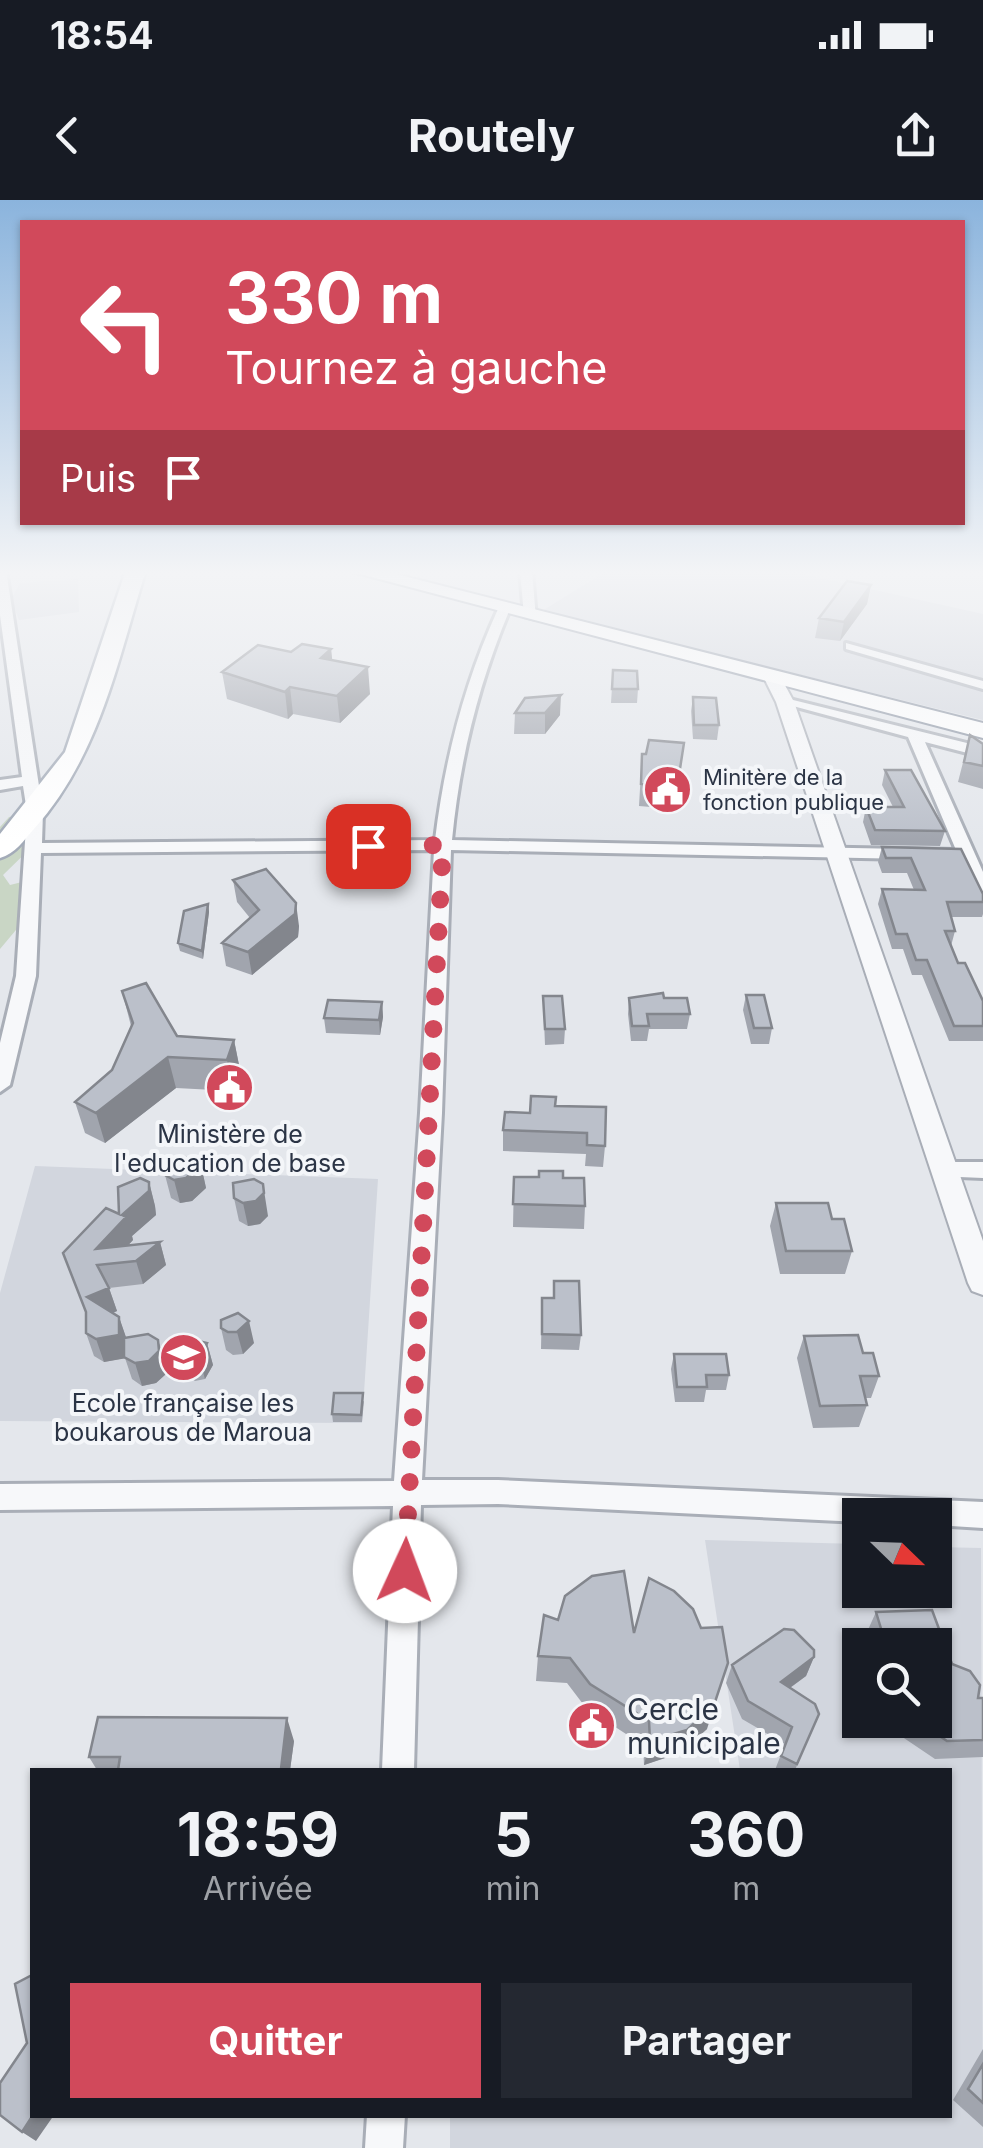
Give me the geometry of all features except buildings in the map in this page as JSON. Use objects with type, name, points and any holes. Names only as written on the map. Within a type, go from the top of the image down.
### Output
[{"type":"highway","points":[[707,661],[983,732]]},
{"type":"main road","points":[[0,850],[35,812],[78,752],[107,661]]},
{"type":"street","points":[[0,1085],[26,976],[35,812],[13,661]]},
{"type":"street","points":[[398,1768],[408,1492],[443,845],[449,785],[481,661]]},
{"type":"street","points":[[901,661],[983,685]]},
{"type":"street","points":[[773,678],[785,702],[983,1282]]},
{"type":"street","points":[[785,702],[983,752]]},
{"type":"street","points":[[914,735],[983,892]]},
{"type":"street","points":[[0,786],[30,780]]},
{"type":"street","points":[[33,848],[443,845],[965,856]]},
{"type":"street","points":[[944,1170],[983,1170]]},
{"type":"street","points":[[0,1497],[498,1492],[983,1515]]},
{"type":"street","points":[[384,2148],[386,2118]]},
{"type":"shaded area","points":[[744,661],[983,661],[983,720]]},
{"type":"shaded area","name":"Ecole française les boukarous de Maroua","points":[[35,1166],[378,1179],[362,1423],[0,1421],[0,1293]]},
{"type":"shaded area","points":[[705,1540],[842,1544],[842,1608],[952,1608],[952,1547],[981,1548],[983,2148],[450,2148],[450,2118],[952,2118],[952,1768],[740,1768]]},
{"type":"green space","points":[[45,811],[45,834],[3,875],[10,885],[38,878],[42,899],[0,949],[0,827],[9,817]]},
{"type":"place","name":"Minitère de la fonction publique","points":[[668,790]]},
{"type":"place","name":"Ministère de l'education de base","points":[[230,1088]]},
{"type":"place","name":"Ecole française les boukarous de Maroua","points":[[183,1357]]},
{"type":"place","name":"Cercle municipale","points":[[592,1726]]},
{"type":"route","points":[[368,846],[443,845],[405,1571]]}]
